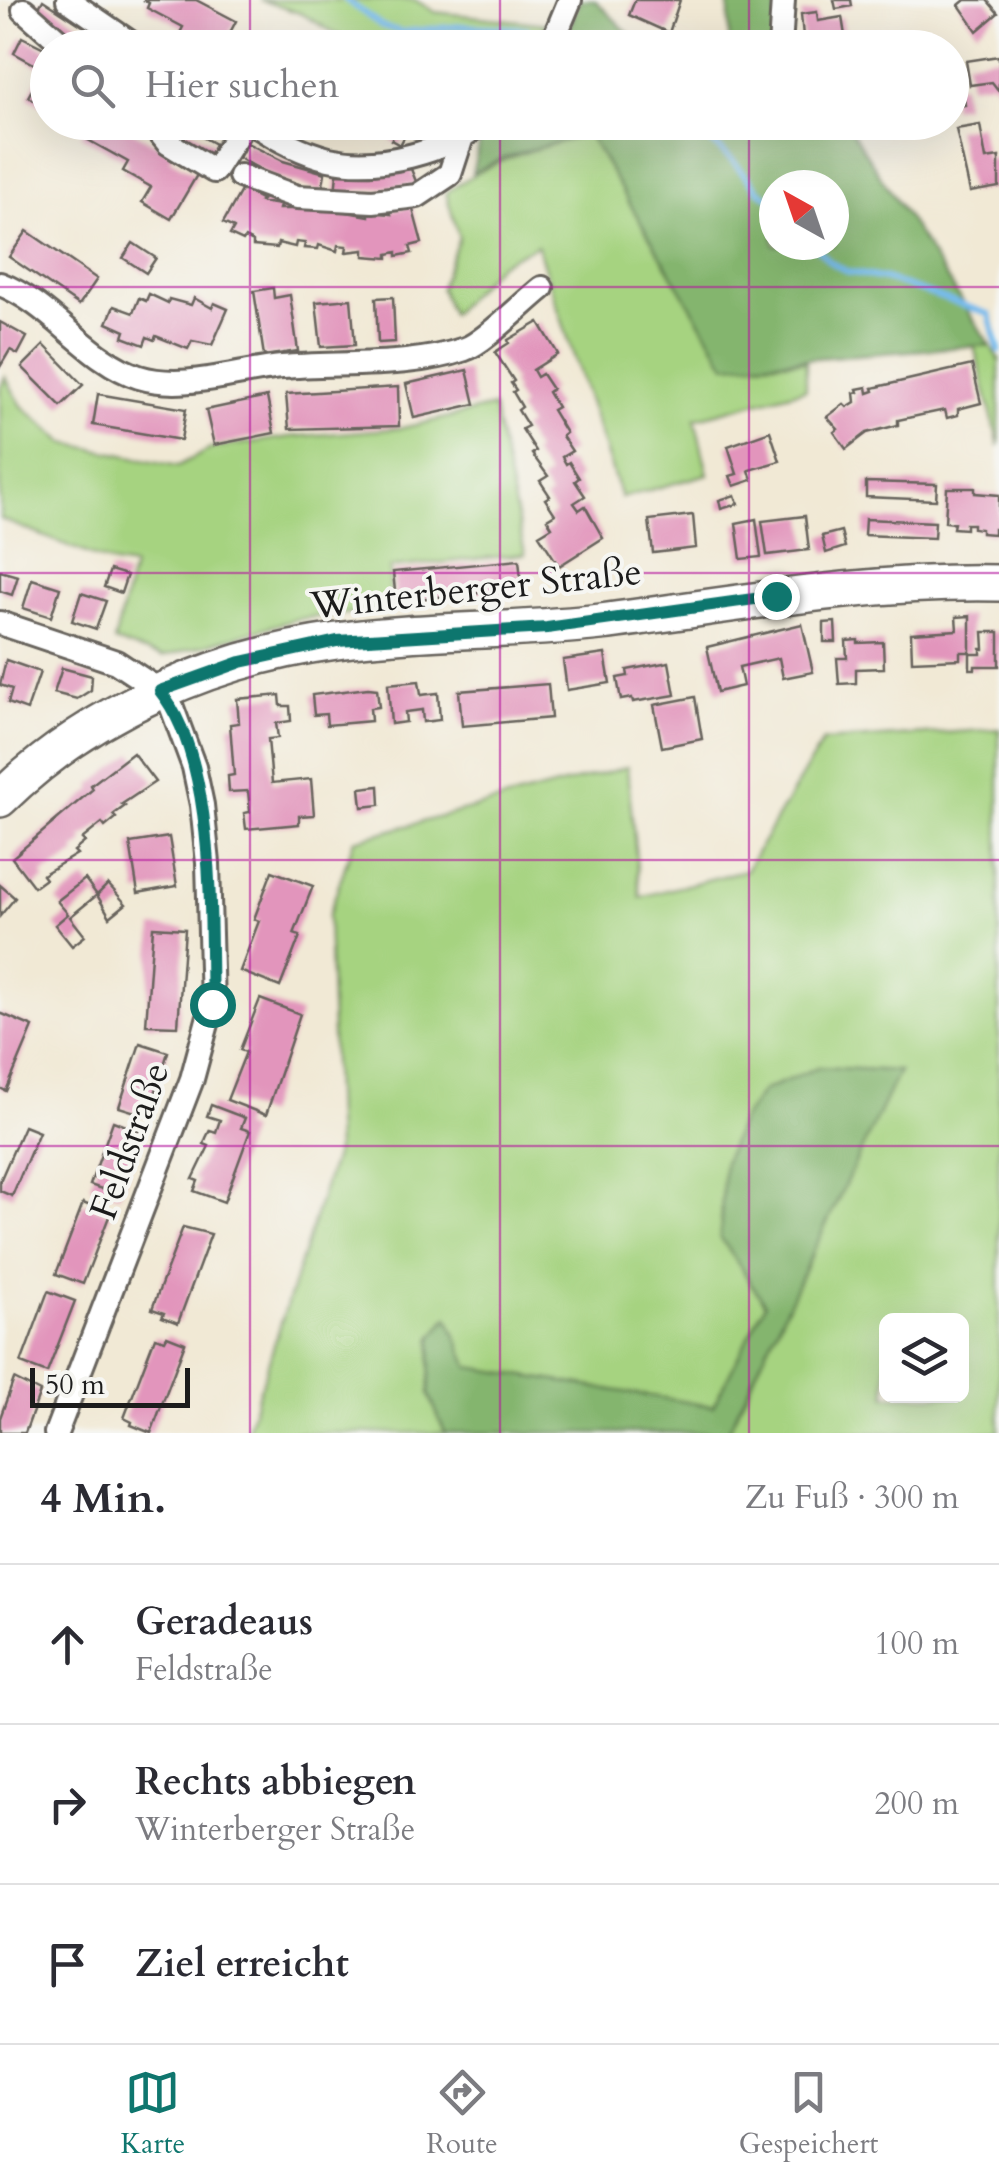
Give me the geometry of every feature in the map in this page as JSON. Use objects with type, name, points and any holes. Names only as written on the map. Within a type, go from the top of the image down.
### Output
[{"type":"main road","name":"Winterberger Straße","points":[[0,799],[61,747],[160,691],[241,662],[337,641],[547,628],[883,585],[999,583]]},
{"type":"street","points":[[68,0],[112,30]]},
{"type":"street","points":[[558,30],[570,0]]},
{"type":"street","points":[[781,30],[783,0]]},
{"type":"street","points":[[24,10],[47,30]]},
{"type":"street","points":[[166,140],[214,171],[236,140]]},
{"type":"street","points":[[278,140],[330,159],[374,162],[461,140]]},
{"type":"street","points":[[240,176],[297,197],[373,202],[417,196],[450,174],[461,140]]},
{"type":"street","points":[[0,284],[17,291],[61,322],[110,363],[138,377],[171,382],[280,367],[432,356],[468,348],[542,288]]},
{"type":"street","points":[[0,623],[116,662],[160,691]]},
{"type":"street","name":"Feldstraße","points":[[56,1433],[192,1079],[212,1004],[202,804],[172,705],[160,691]]},
{"type":"green space","points":[[260,0],[415,0],[435,12],[547,24],[544,30],[329,30],[302,14]]},
{"type":"green space","points":[[580,0],[595,0],[625,30],[569,30]]},
{"type":"green space","points":[[729,0],[777,0],[776,30],[729,30]]},
{"type":"green space","points":[[482,140],[567,140],[506,157],[472,173]]},
{"type":"green space","points":[[567,140],[592,140],[726,364],[806,361],[806,389],[695,419],[708,474],[621,498],[537,245],[499,264],[451,314],[440,288],[459,238],[446,193],[496,164]]},
{"type":"green space","points":[[592,140],[857,140],[990,345],[726,365]]},
{"type":"green space","points":[[990,345],[999,359],[999,446],[974,346]]},
{"type":"green space","points":[[5,377],[22,406],[65,443],[178,466],[213,448],[402,428],[493,407],[525,554],[390,568],[390,609],[297,619],[163,657],[114,642],[133,567],[114,564],[0,519],[0,389]]},
{"type":"green space","points":[[999,729],[999,1433],[727,1433],[898,1072],[818,1067],[720,1237],[766,1304],[713,1407],[469,1367],[432,1338],[429,1394],[445,1433],[246,1433],[336,1150],[328,917],[354,840],[627,767],[640,897],[746,870],[823,741]]},
{"type":"green space","points":[[818,1067],[899,1071],[727,1433],[445,1433],[429,1394],[432,1338],[448,1317],[469,1367],[713,1406],[765,1304],[720,1237],[724,1162],[740,1122],[762,1091]]},
{"type":"building","points":[[43,0],[89,30],[60,30],[36,13]]},
{"type":"building","points":[[143,0],[196,0],[236,21],[231,30],[182,30],[183,27],[147,8],[149,3]]},
{"type":"building","points":[[635,0],[680,0],[670,30],[629,15]]},
{"type":"building","points":[[834,0],[851,0],[852,6],[836,9]]},
{"type":"building","points":[[965,0],[987,0],[998,13],[977,31],[959,5]]},
{"type":"building","points":[[817,12],[818,21],[842,17],[844,30],[802,30],[801,14]]},
{"type":"building","points":[[22,37],[30,41],[30,62],[14,53]]},
{"type":"building","points":[[999,56],[999,91],[992,82],[970,85],[969,61]]},
{"type":"building","points":[[980,125],[986,159],[999,157],[999,187],[970,192],[958,140],[969,140],[969,127]]},
{"type":"building","points":[[88,140],[148,140],[173,154],[170,159],[197,175],[171,219],[142,202],[151,187],[123,171],[128,162]]},
{"type":"building","points":[[208,140],[215,144],[207,159],[177,143]]},
{"type":"building","points":[[247,143],[283,161],[325,173],[322,191],[275,177],[239,158]]},
{"type":"building","points":[[411,169],[417,184],[335,193],[337,174],[370,175]]},
{"type":"building","points":[[242,189],[260,202],[280,205],[279,209],[330,209],[369,216],[369,212],[391,214],[390,211],[412,206],[422,243],[410,246],[412,253],[397,256],[397,252],[388,254],[388,258],[364,256],[364,250],[346,252],[347,246],[338,245],[337,251],[319,245],[318,249],[304,248],[305,243],[296,242],[295,247],[278,243],[277,248],[253,246],[245,238],[243,241],[230,235],[234,228],[223,223]]},
{"type":"building","points":[[27,231],[97,279],[79,305],[9,257]]},
{"type":"building","points":[[133,243],[156,258],[146,273],[123,258]]},
{"type":"building","points":[[273,288],[274,298],[290,295],[298,351],[264,356],[254,291]]},
{"type":"building","points":[[149,294],[168,303],[169,299],[191,305],[194,298],[212,308],[214,303],[228,309],[212,345],[192,341],[188,349],[156,336],[154,340],[147,337],[144,345],[123,337],[125,331],[107,323],[114,306],[133,313],[139,298],[146,301]]},
{"type":"building","points":[[393,297],[395,342],[378,343],[376,298]]},
{"type":"building","points":[[351,299],[355,345],[321,347],[316,302]]},
{"type":"building","points":[[0,322],[27,337],[18,354],[10,350],[0,367]]},
{"type":"building","points":[[539,322],[558,354],[533,370],[537,377],[542,374],[552,389],[548,392],[557,407],[552,410],[572,451],[562,457],[579,478],[575,481],[585,496],[574,503],[579,510],[585,506],[603,538],[559,566],[539,535],[552,527],[547,519],[555,514],[540,481],[548,476],[532,454],[536,451],[522,429],[528,426],[518,410],[522,407],[513,392],[514,381],[495,352]]},
{"type":"building","points":[[44,345],[83,385],[61,406],[22,367]]},
{"type":"building","points":[[972,365],[981,403],[958,409],[958,415],[947,418],[945,410],[898,420],[898,425],[867,433],[846,449],[834,432],[838,429],[827,417],[844,404],[847,407],[855,402],[857,389],[867,387],[868,393],[873,388]]},
{"type":"building","points":[[467,370],[475,404],[414,418],[406,384]]},
{"type":"building","points":[[398,387],[399,426],[289,429],[286,394]]},
{"type":"building","points":[[98,394],[186,409],[181,440],[93,425]]},
{"type":"building","points":[[267,397],[274,433],[214,445],[206,410]]},
{"type":"building","points":[[770,431],[780,461],[749,470],[752,480],[734,486],[730,476],[737,474],[728,446]]},
{"type":"building","points":[[866,482],[937,484],[936,500],[866,497]]},
{"type":"building","points":[[947,488],[975,488],[975,493],[999,495],[999,529],[994,529],[994,534],[981,533],[973,524],[966,524],[966,529],[953,528],[954,523],[945,522]]},
{"type":"building","points":[[735,495],[738,504],[721,509],[719,500]]},
{"type":"building","points":[[693,515],[696,548],[653,553],[649,520]]},
{"type":"building","points":[[805,516],[809,550],[767,555],[762,521]]},
{"type":"building","points":[[756,519],[761,557],[741,559],[736,523]]},
{"type":"building","points":[[865,519],[935,522],[934,538],[864,535]]},
{"type":"building","points":[[841,531],[845,547],[826,553],[822,536]]},
{"type":"building","points":[[519,560],[522,589],[396,601],[393,572]]},
{"type":"building","points":[[110,570],[127,575],[121,593],[104,587]]},
{"type":"building","points":[[0,571],[18,576],[12,595],[0,591]]},
{"type":"building","points":[[32,579],[60,588],[51,617],[23,608]]},
{"type":"building","points":[[81,593],[106,601],[96,629],[72,621]]},
{"type":"building","points":[[970,616],[970,652],[960,652],[960,659],[912,661],[911,633],[957,630],[956,617]]},
{"type":"building","points":[[835,622],[836,642],[824,642],[824,623]]},
{"type":"building","points":[[802,624],[813,672],[783,678],[779,658],[739,667],[743,686],[717,692],[707,647]]},
{"type":"building","points":[[983,632],[999,632],[999,666],[970,669],[970,654],[981,654],[984,649]]},
{"type":"building","points":[[846,641],[883,642],[884,668],[856,669],[856,683],[839,684],[837,658],[847,658]]},
{"type":"building","points":[[605,654],[610,683],[567,690],[563,660]]},
{"type":"building","points":[[6,660],[40,672],[27,710],[8,703],[12,689],[0,685]]},
{"type":"building","points":[[669,662],[675,695],[633,702],[632,698],[621,700],[617,678],[628,676],[627,670]]},
{"type":"building","points":[[62,668],[92,676],[91,690],[77,699],[54,693]]},
{"type":"building","points":[[419,681],[421,695],[438,693],[440,720],[423,722],[422,710],[405,712],[406,722],[391,724],[388,684]]},
{"type":"building","points":[[548,684],[551,718],[462,726],[459,691]]},
{"type":"building","points":[[377,689],[379,707],[370,708],[371,721],[327,725],[326,714],[314,715],[312,695]]},
{"type":"building","points":[[280,695],[281,706],[290,706],[291,721],[276,723],[278,738],[268,739],[272,783],[311,779],[314,815],[299,816],[299,824],[246,829],[244,813],[250,812],[248,791],[229,792],[228,776],[234,775],[230,724],[239,723],[237,699]]},
{"type":"building","points":[[695,697],[702,739],[662,747],[654,705]]},
{"type":"building","points":[[133,753],[155,782],[122,804],[125,806],[113,815],[116,818],[105,827],[102,823],[82,839],[85,842],[74,851],[77,854],[42,875],[45,879],[34,887],[12,858],[93,789],[91,785]]},
{"type":"building","points":[[379,786],[380,805],[362,807],[360,788]]},
{"type":"building","points":[[169,837],[177,886],[138,893],[130,843]]},
{"type":"building","points":[[272,871],[313,886],[294,934],[300,936],[280,987],[240,971]]},
{"type":"building","points":[[85,879],[97,895],[70,917],[85,936],[72,946],[55,925],[68,914],[57,901]]},
{"type":"building","points":[[108,884],[126,904],[110,917],[97,895]]},
{"type":"building","points":[[0,885],[15,898],[0,916]]},
{"type":"building","points":[[153,927],[185,929],[178,1026],[146,1025]]},
{"type":"building","points":[[260,999],[300,1014],[266,1115],[227,1100],[246,1052],[240,1050]]},
{"type":"building","points":[[0,1013],[33,1027],[6,1091],[0,1088]]},
{"type":"building","points":[[140,1043],[168,1052],[148,1116],[119,1107]]},
{"type":"building","points":[[211,1105],[245,1118],[241,1128],[250,1131],[224,1202],[194,1191],[198,1181],[193,1179],[209,1146],[204,1144],[206,1138],[210,1130],[216,1132],[220,1120],[207,1116]]},
{"type":"building","points":[[113,1121],[142,1132],[119,1195],[90,1185]]},
{"type":"building","points":[[24,1126],[39,1132],[12,1196],[0,1191],[0,1181]]},
{"type":"building","points":[[83,1203],[110,1214],[83,1284],[56,1274]]},
{"type":"building","points":[[183,1227],[211,1234],[178,1323],[152,1309]]},
{"type":"building","points":[[48,1291],[75,1301],[47,1373],[21,1363]]},
{"type":"building","points":[[167,1336],[185,1343],[151,1433],[124,1418],[155,1337],[165,1340]]},
{"type":"building","points":[[14,1379],[40,1392],[25,1433],[0,1433],[0,1418]]},
{"type":"waterway","points":[[346,0],[382,26],[395,30]]},
{"type":"waterway","points":[[422,30],[462,26],[527,29]]},
{"type":"waterway","points":[[709,140],[759,191]]},
{"type":"waterway","points":[[828,260],[848,272],[885,279],[989,314],[999,351]]},
{"type":"route","points":[[212,1004],[208,863],[202,804],[194,767],[172,705],[160,691],[241,662],[337,641],[547,628],[776,596]]}]
